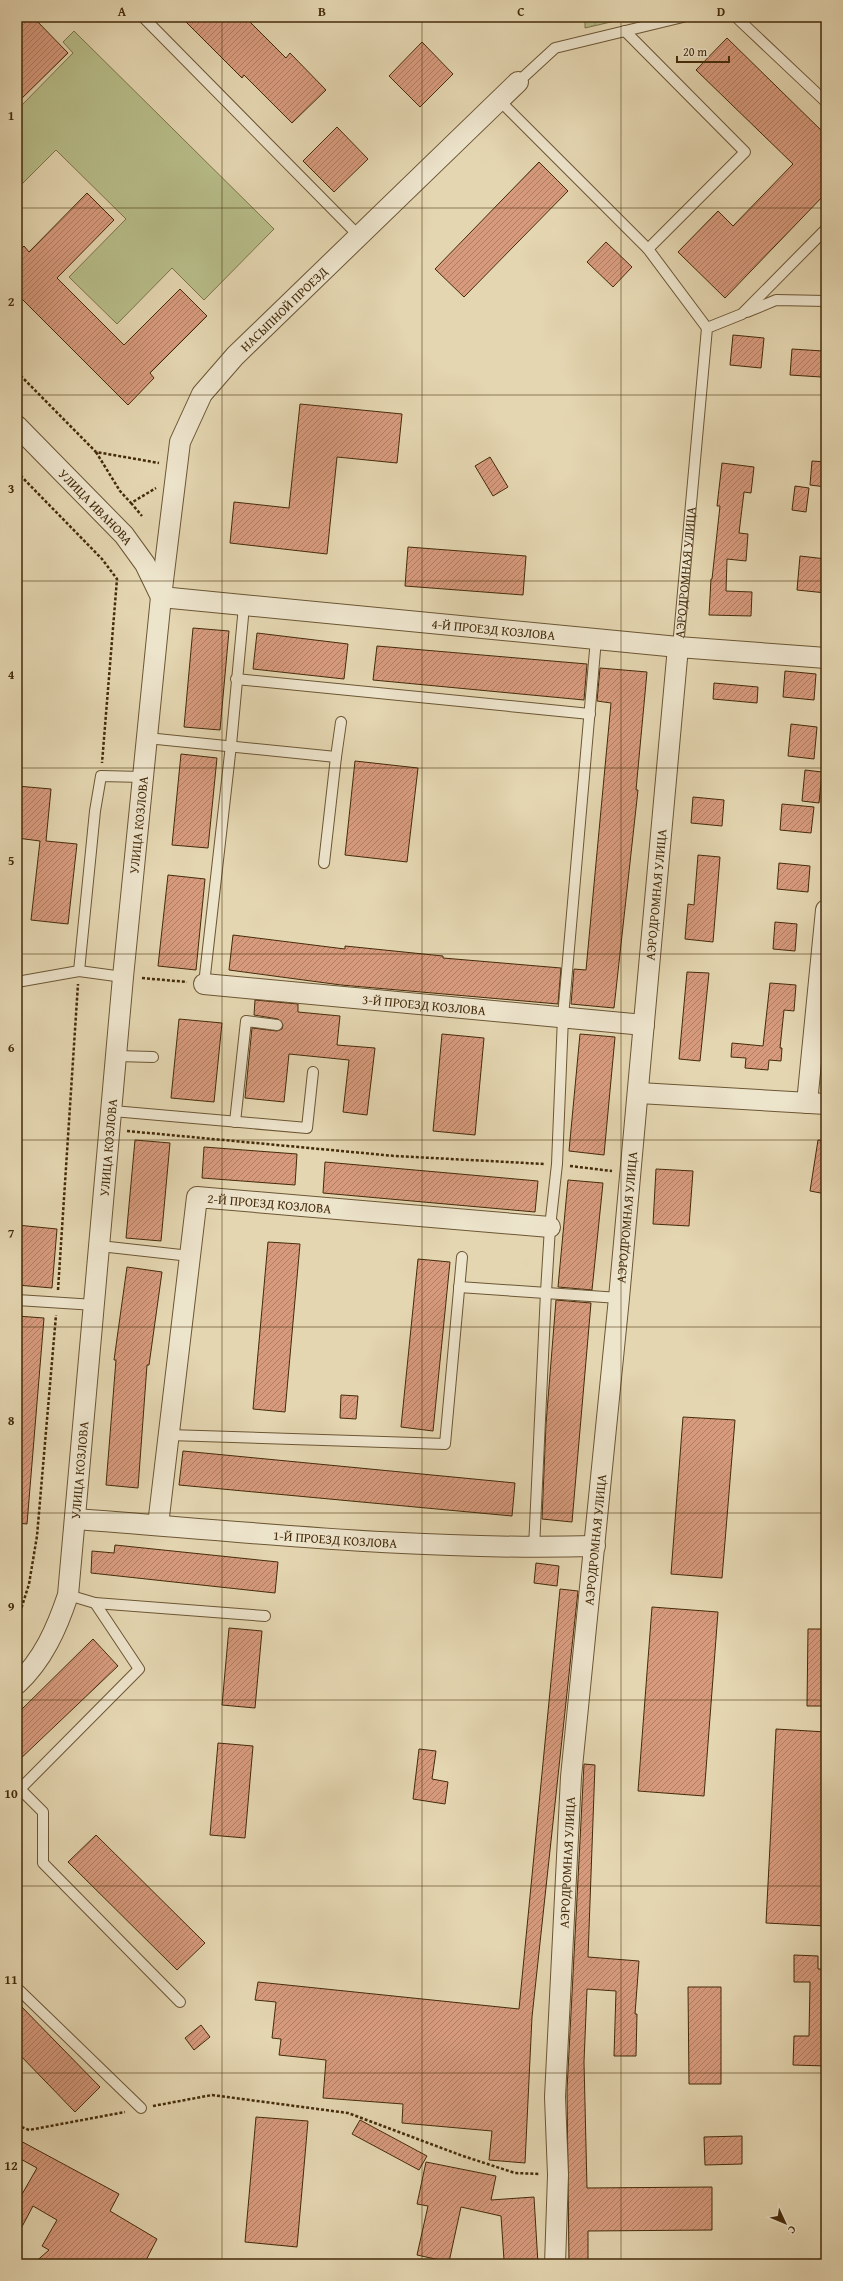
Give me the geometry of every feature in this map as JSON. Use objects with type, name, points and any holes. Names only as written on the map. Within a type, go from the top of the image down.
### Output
[{"type":"street","name":"НАСЫПНОЙ ПРОЕЗД","points":[[161,597],[180,442],[202,394],[235,356],[518,82]]},
{"type":"street","name":"УЛИЦА ИВАНОВА","points":[[17,426],[124,534],[145,564],[161,597]]},
{"type":"street","name":"4-Й ПРОЕЗД КОЗЛОВА","points":[[161,597],[678,647],[826,658]]},
{"type":"street","name":"УЛИЦА КОЗЛОВА","points":[[17,1684],[42,1654],[58,1625],[68,1595],[112,1121],[123,976],[130,923],[161,597]]},
{"type":"street","name":"АЭРОДРОМНАЯ УЛИЦА","points":[[555,2264],[558,2175],[555,2097],[571,1777],[639,1093],[678,647]]},
{"type":"street","points":[[639,1093],[816,1103],[826,910]]},
{"type":"street","name":"3-Й ПРОЕЗД КОЗЛОВА","points":[[204,984],[644,1025]]},
{"type":"street","name":"2-Й ПРОЕЗД КОЗЛОВА","points":[[158,1525],[197,1198],[550,1227]]},
{"type":"street","name":"1-Й ПРОЕЗД КОЗЛОВА","points":[[76,1519],[390,1542],[534,1548],[595,1546]]},
{"type":"lane","points":[[143,17],[360,236]]},
{"type":"lane","points":[[518,82],[555,48],[683,17]]},
{"type":"lane","points":[[736,17],[826,102]]},
{"type":"lane","points":[[625,31],[745,152],[648,249]]},
{"type":"lane","points":[[500,101],[648,249],[707,328],[776,300],[826,301]]},
{"type":"lane","points":[[742,314],[826,229]]},
{"type":"lane","name":"АЭРОДРОМНАЯ УЛИЦА","points":[[678,647],[707,328]]},
{"type":"lane","points":[[204,984],[231,746],[236,679],[244,606]]},
{"type":"lane","points":[[534,1548],[546,1292],[550,1227],[557,1164],[563,1017],[596,639]]},
{"type":"lane","points":[[236,679],[590,714]]},
{"type":"lane","points":[[324,863],[341,722]]},
{"type":"lane","points":[[147,738],[336,757]]},
{"type":"lane","points":[[79,971],[95,811],[101,776],[143,777]]},
{"type":"lane","points":[[17,982],[79,971],[123,976]]},
{"type":"lane","points":[[235,1122],[246,1021],[277,1025]]},
{"type":"lane","points":[[117,1056],[153,1057]]},
{"type":"lane","points":[[112,1121],[235,1122],[308,1128],[313,1072]]},
{"type":"lane","points":[[100,1246],[190,1256]]},
{"type":"lane","points":[[169,1435],[445,1444],[462,1257]]},
{"type":"lane","points":[[459,1287],[619,1298]]},
{"type":"lane","points":[[17,1300],[94,1305]]},
{"type":"lane","points":[[68,1595],[95,1603],[265,1616]]},
{"type":"lane","points":[[95,1603],[140,1669],[18,1789],[43,1812],[43,1863],[180,2002]]},
{"type":"lane","points":[[17,1988],[141,2108]]},
{"type":"path","points":[[17,372],[96,452],[120,491],[142,516]]},
{"type":"path","points":[[96,452],[176,471]]},
{"type":"path","points":[[131,503],[176,471]]},
{"type":"path","points":[[17,472],[102,559],[117,579],[101,776]]},
{"type":"path","points":[[17,1622],[29,1584],[37,1536],[57,1303],[79,971]]},
{"type":"path","points":[[123,976],[204,984]]},
{"type":"path","points":[[112,1121],[395,1156],[557,1164],[631,1173]]},
{"type":"path","points":[[17,2125],[28,2130],[212,2095],[348,2113],[457,2154],[514,2173],[558,2175]]},
{"type":"green space","points":[[585,17],[632,17],[585,28]]},
{"type":"green space","points":[[74,31],[274,229],[204,300],[172,268],[117,324],[69,277],[126,219],[56,150],[22,184],[17,179],[17,110],[73,53],[63,42]]},
{"type":"building","points":[[21,17],[33,17],[68,53],[17,103],[17,21]]},
{"type":"building","points":[[181,17],[245,17],[286,58],[290,53],[326,90],[292,123],[244,75],[242,78]]},
{"type":"building","points":[[727,38],[826,135],[826,193],[725,298],[678,252],[718,211],[733,226],[793,164],[696,70]]},
{"type":"building","points":[[422,42],[453,74],[420,107],[389,76]]},
{"type":"building","points":[[337,127],[368,159],[334,192],[303,161]]},
{"type":"building","points":[[539,162],[568,191],[464,297],[435,269]]},
{"type":"building","points":[[87,193],[114,220],[57,278],[124,345],[180,289],[207,316],[150,373],[154,378],[128,405],[17,294],[17,253],[24,246],[29,252]]},
{"type":"building","points":[[606,242],[632,267],[613,287],[587,262]]},
{"type":"building","points":[[733,335],[764,338],[761,368],[730,365]]},
{"type":"building","points":[[792,349],[823,351],[821,377],[790,375]]},
{"type":"building","points":[[300,404],[402,414],[397,463],[337,457],[327,554],[230,543],[234,502],[289,508]]},
{"type":"building","points":[[490,457],[508,487],[493,496],[475,466]]},
{"type":"building","points":[[812,461],[826,462],[826,487],[810,485]]},
{"type":"building","points":[[722,463],[754,467],[751,493],[744,492],[739,533],[748,534],[746,561],[727,559],[726,591],[752,592],[751,616],[709,615],[711,579],[720,506],[717,506]]},
{"type":"building","points":[[795,486],[809,488],[806,512],[792,510]]},
{"type":"building","points":[[408,547],[526,556],[523,595],[405,586]]},
{"type":"building","points":[[800,556],[826,559],[826,593],[797,590]]},
{"type":"building","points":[[193,628],[229,631],[220,730],[184,727]]},
{"type":"building","points":[[257,633],[348,644],[344,679],[253,669]]},
{"type":"building","points":[[377,646],[587,664],[584,700],[373,680]]},
{"type":"building","points":[[600,668],[647,672],[636,790],[638,790],[614,1008],[571,1004],[574,969],[586,970],[611,703],[597,701]]},
{"type":"building","points":[[785,671],[816,674],[814,700],[783,697]]},
{"type":"building","points":[[714,683],[758,687],[757,703],[713,699]]},
{"type":"building","points":[[791,724],[817,727],[814,759],[788,756]]},
{"type":"building","points":[[181,754],[217,758],[208,848],[172,845]]},
{"type":"building","points":[[355,761],[418,768],[407,862],[345,855]]},
{"type":"building","points":[[805,770],[822,772],[819,803],[802,801]]},
{"type":"building","points":[[17,786],[51,789],[46,841],[77,844],[68,924],[31,920],[40,841],[17,838]]},
{"type":"building","points":[[693,797],[724,800],[722,826],[691,823]]},
{"type":"building","points":[[782,804],[814,807],[811,833],[780,830]]},
{"type":"building","points":[[698,855],[720,857],[713,942],[685,939],[688,904],[694,905]]},
{"type":"building","points":[[779,863],[810,866],[808,892],[777,889]]},
{"type":"building","points":[[168,875],[205,879],[196,970],[158,966]]},
{"type":"building","points":[[775,922],[797,924],[795,951],[773,949]]},
{"type":"building","points":[[233,935],[345,949],[345,946],[443,956],[443,958],[561,968],[558,1004],[341,985],[229,970]]},
{"type":"building","points":[[687,972],[709,973],[700,1061],[679,1059]]},
{"type":"building","points":[[770,983],[796,985],[794,1011],[784,1010],[780,1048],[782,1048],[781,1061],[769,1060],[768,1070],[745,1068],[746,1058],[731,1057],[732,1043],[763,1046]]},
{"type":"building","points":[[255,1000],[298,1004],[298,1012],[340,1016],[337,1045],[375,1048],[367,1115],[343,1112],[349,1060],[289,1054],[284,1102],[245,1098],[252,1028],[277,1031],[282,1029],[283,1025],[278,1019],[254,1015]]},
{"type":"building","points":[[179,1019],[222,1023],[214,1102],[171,1098]]},
{"type":"building","points":[[442,1034],[484,1038],[475,1135],[433,1131]]},
{"type":"building","points":[[580,1034],[615,1037],[604,1155],[569,1151]]},
{"type":"building","points":[[135,1140],[170,1143],[161,1241],[126,1238]]},
{"type":"building","points":[[818,1140],[826,1141],[826,1194],[810,1191]]},
{"type":"building","points":[[204,1147],[297,1154],[295,1185],[202,1178]]},
{"type":"building","points":[[325,1162],[538,1181],[535,1212],[323,1193]]},
{"type":"building","points":[[656,1169],[693,1171],[689,1226],[653,1224]]},
{"type":"building","points":[[568,1180],[603,1183],[592,1290],[558,1287]]},
{"type":"building","points":[[17,1225],[57,1229],[52,1288],[17,1285]]},
{"type":"building","points":[[268,1242],[300,1244],[285,1412],[253,1409]]},
{"type":"building","points":[[418,1259],[450,1262],[433,1431],[401,1427]]},
{"type":"building","points":[[127,1267],[162,1272],[149,1365],[147,1365],[138,1488],[106,1485],[116,1360],[114,1360]]},
{"type":"building","points":[[556,1300],[591,1303],[572,1522],[542,1519],[546,1424]]},
{"type":"building","points":[[17,1316],[44,1318],[27,1524],[17,1523]]},
{"type":"building","points":[[341,1395],[358,1396],[356,1419],[340,1418]]},
{"type":"building","points":[[683,1417],[735,1420],[722,1578],[671,1574]]},
{"type":"building","points":[[183,1451],[515,1483],[512,1516],[179,1485]]},
{"type":"building","points":[[115,1545],[278,1562],[275,1593],[91,1573],[92,1551],[114,1553]]},
{"type":"building","points":[[536,1563],[559,1566],[557,1586],[534,1583]]},
{"type":"building","points":[[560,1589],[578,1591],[532,2017],[525,2163],[489,2160],[492,2131],[402,2123],[403,2104],[323,2098],[326,2060],[279,2055],[281,2039],[272,2038],[276,2002],[255,2000],[258,1982],[519,2009]]},
{"type":"building","points":[[652,1607],[718,1612],[704,1796],[638,1791]]},
{"type":"building","points":[[229,1628],[262,1631],[255,1708],[222,1705]]},
{"type":"building","points":[[808,1629],[826,1629],[826,1706],[807,1706]]},
{"type":"building","points":[[93,1639],[118,1666],[17,1762],[17,1714]]},
{"type":"building","points":[[776,1729],[826,1732],[826,1926],[766,1923]]},
{"type":"building","points":[[218,1743],[253,1746],[245,1838],[210,1835]]},
{"type":"building","points":[[419,1749],[436,1751],[432,1779],[448,1782],[445,1804],[413,1799]]},
{"type":"building","points":[[584,1764],[595,1765],[588,1957],[639,1961],[635,2014],[637,2014],[636,2056],[614,2056],[616,1991],[587,1989],[584,2062],[587,2188],[712,2187],[712,2230],[588,2231],[588,2264],[569,2264],[567,2090]]},
{"type":"building","points":[[96,1835],[205,1943],[177,1970],[68,1862]]},
{"type":"building","points":[[794,1955],[818,1956],[818,1969],[826,1969],[826,2066],[793,2065],[794,2036],[809,2036],[810,1982],[794,1982]]},
{"type":"building","points":[[688,1987],[721,1987],[721,2084],[689,2084]]},
{"type":"building","points":[[17,2002],[100,2087],[75,2112],[17,2052]]},
{"type":"building","points":[[201,2025],[210,2037],[194,2050],[185,2038]]},
{"type":"building","points":[[256,2117],[308,2121],[297,2247],[245,2242]]},
{"type":"building","points":[[360,2120],[427,2156],[419,2170],[352,2134]]},
{"type":"building","points":[[742,2136],[742,2164],[705,2165],[704,2137]]},
{"type":"building","points":[[17,2139],[119,2194],[110,2211],[157,2239],[144,2264],[33,2264],[49,2250],[42,2246],[57,2220],[33,2206],[17,2236],[17,2203],[37,2168],[17,2157]]},
{"type":"building","points":[[426,2162],[496,2176],[491,2200],[534,2197],[538,2264],[519,2264],[519,2260],[504,2260],[501,2216],[461,2207],[449,2262],[417,2255],[428,2206],[417,2204]]}]
